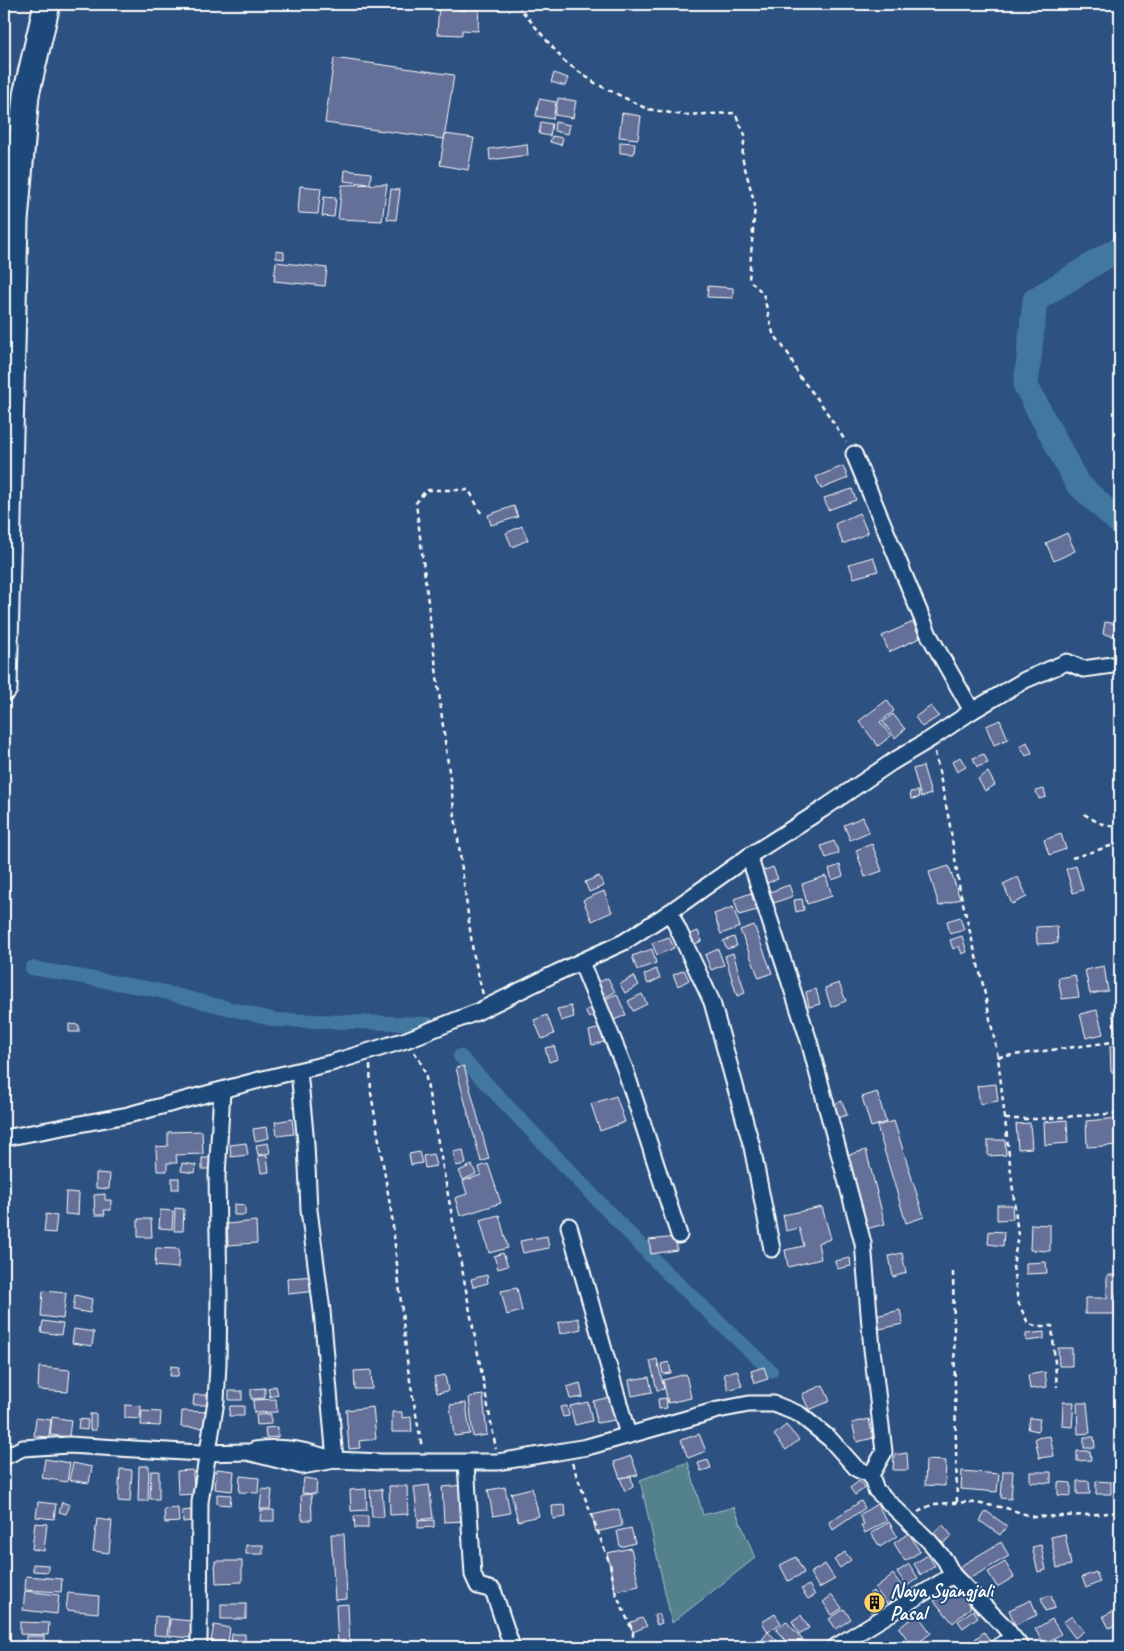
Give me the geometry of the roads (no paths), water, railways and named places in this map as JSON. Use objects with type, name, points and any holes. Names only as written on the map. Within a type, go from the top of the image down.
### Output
[{"type":"highway","points":[[4,688],[15,221],[26,95],[47,4]]},
{"type":"street","points":[[854,454],[929,635],[972,711]]},
{"type":"street","points":[[4,1138],[128,1115],[330,1063],[406,1040],[486,1008],[624,942],[749,856],[892,762],[1025,680],[1067,662],[1083,669],[1120,664]]},
{"type":"street","points":[[749,856],[809,1040],[863,1243],[872,1349],[884,1452],[871,1475],[876,1490],[930,1542],[945,1560],[952,1575],[1017,1642],[998,1647]]},
{"type":"street","points":[[670,912],[712,1002],[752,1148],[772,1250]]},
{"type":"street","points":[[580,962],[625,1069],[680,1235]]},
{"type":"street","points":[[299,1071],[306,1144],[309,1210],[322,1311],[335,1460]]},
{"type":"street","points":[[199,1647],[200,1502],[216,1401],[218,1364],[217,1176],[222,1091]]},
{"type":"street","points":[[569,1226],[628,1435]]},
{"type":"street","points":[[4,1457],[23,1448],[69,1445],[207,1453],[246,1452],[302,1466],[335,1460],[498,1462],[587,1447],[718,1410],[749,1404],[774,1404],[799,1414],[830,1439],[857,1469],[871,1475]]},
{"type":"street","points":[[466,1463],[473,1575],[478,1586],[493,1590],[512,1647]]},
{"type":"street","points":[[834,1647],[952,1575]]},
{"type":"waterway","points":[[1120,249],[1035,300],[1026,386],[1077,483],[1120,523]]},
{"type":"waterway","points":[[32,968],[156,990],[275,1020],[428,1024]]},
{"type":"waterway","points":[[460,1056],[667,1273],[771,1371]]},
{"type":"place","name":"Naya Syangjali Pasal","points":[[874,1602]]}]
